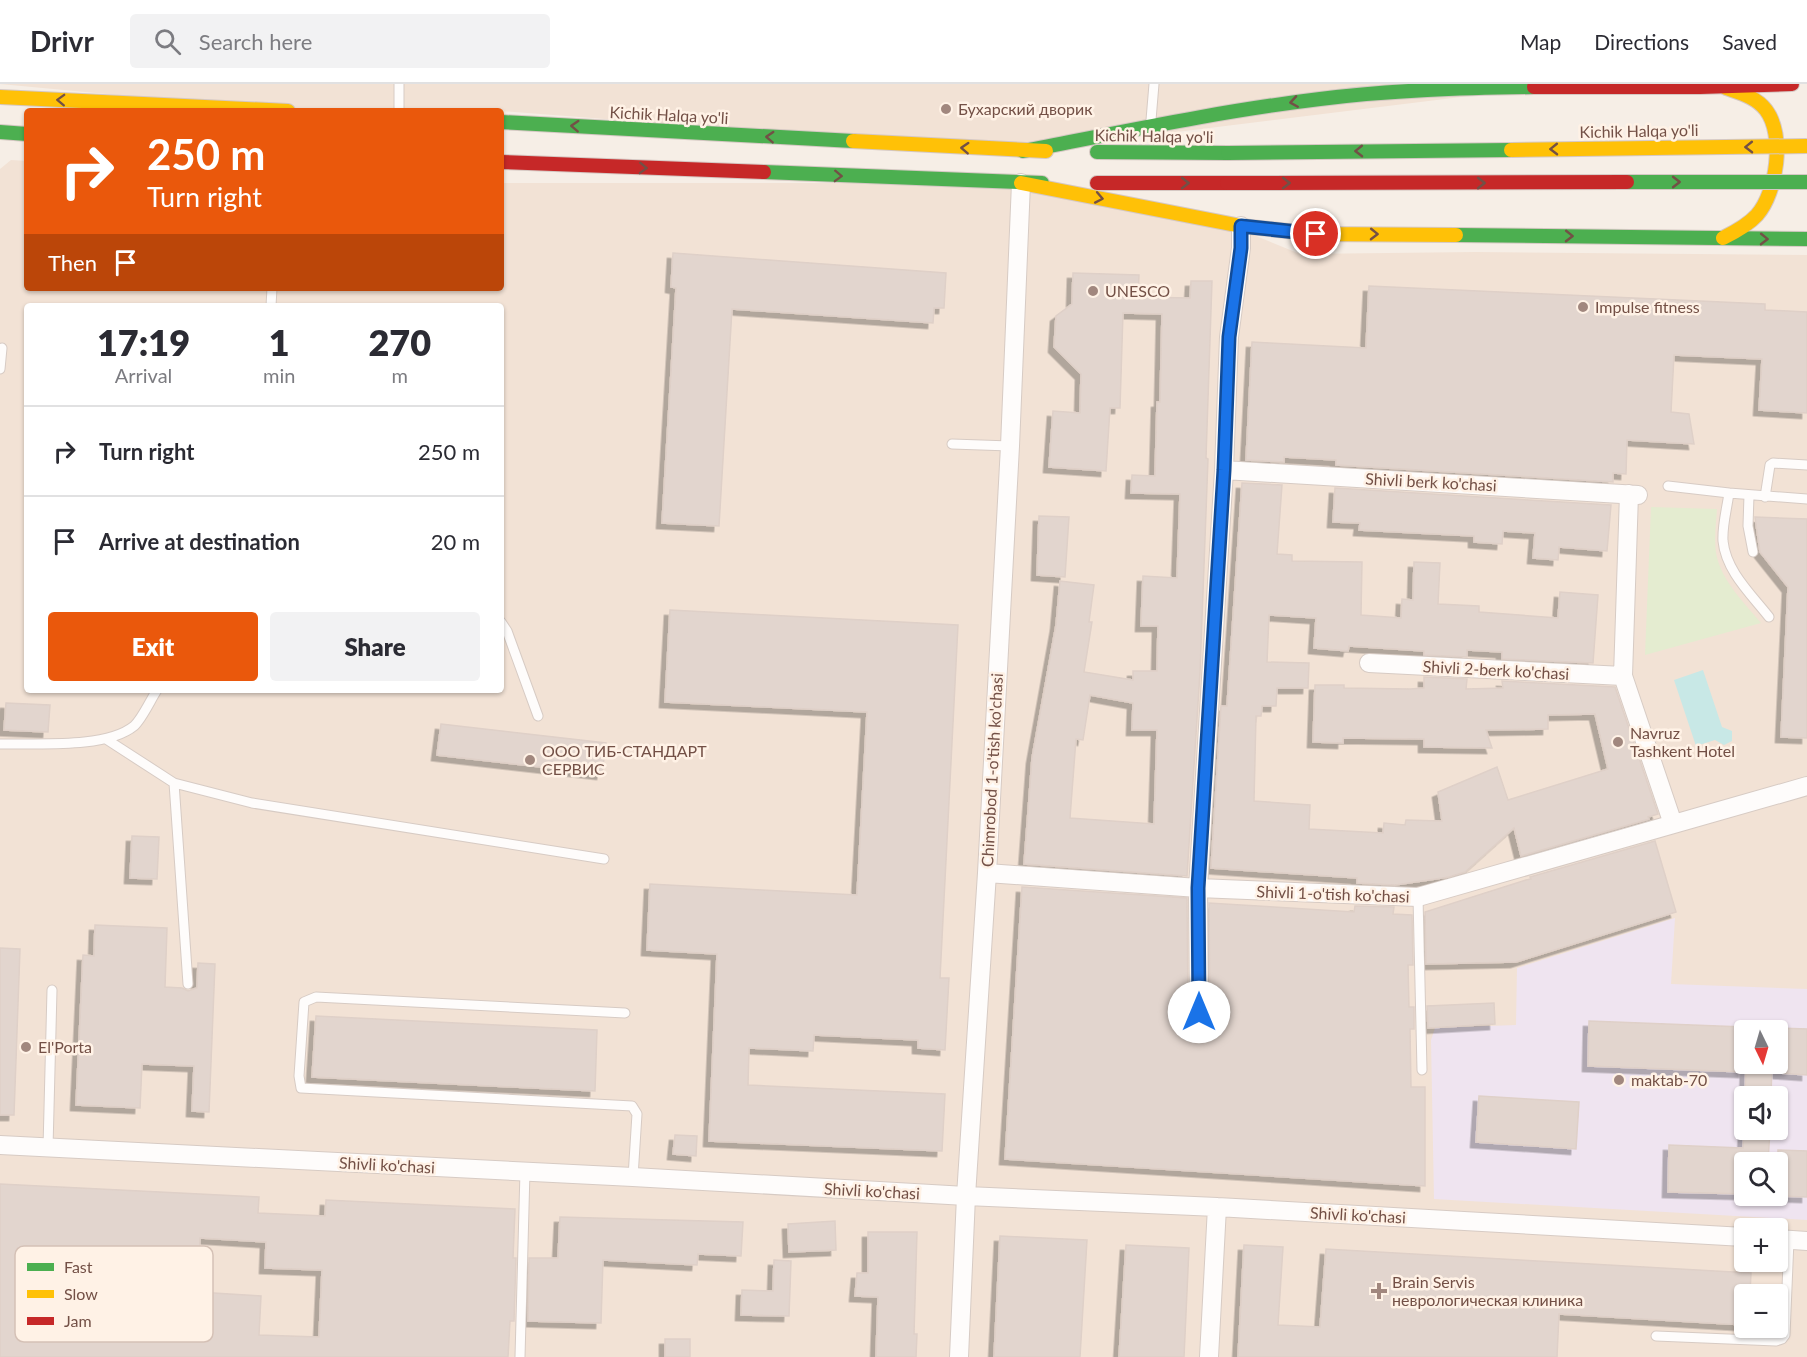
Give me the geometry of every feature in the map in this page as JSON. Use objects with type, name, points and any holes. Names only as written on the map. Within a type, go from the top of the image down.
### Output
[{"type":"highway","points":[[1023,151],[1333,94],[1529,86],[1792,84]]},
{"type":"highway","points":[[1723,238],[1744,227],[1759,212],[1771,188],[1777,162],[1776,135],[1768,111],[1749,95],[1724,86]]},
{"type":"highway","points":[[0,97],[226,108]]},
{"type":"highway","name":"Kichik Halqa yo'li","points":[[504,122],[1023,151],[1228,153],[1807,146]]},
{"type":"highway","points":[[0,132],[24,134]]},
{"type":"highway","points":[[504,162],[1021,183],[1807,182]]},
{"type":"highway","points":[[1021,183],[1241,226],[1316,234],[1807,239]]},
{"type":"street","name":"Chimrobod 1-o'tish ko'chasi","points":[[959,1357],[966,1196],[987,873],[1010,446],[1021,183]]},
{"type":"street","points":[[1199,1012],[1198,888],[1224,470],[1229,337],[1241,248],[1241,226]]},
{"type":"street","name":"Shivli berk ko'chasi","points":[[1224,470],[1633,495],[1623,676]]},
{"type":"street","name":"Shivli 2-berk ko'chasi","points":[[1369,663],[1623,676]]},
{"type":"street","points":[[1623,676],[1673,824]]},
{"type":"street","name":"Shivli 1-o'tish ko'chasi","points":[[987,873],[1198,888],[1418,897],[1807,786]]},
{"type":"street","name":"Shivli ko'chasi","points":[[0,1145],[1217,1207],[1734,1236]]},
{"type":"street","points":[[1209,1357],[1217,1207]]},
{"type":"lane","points":[[399,84],[399,108]]},
{"type":"lane","points":[[1151,127],[1154,84]]},
{"type":"lane","points":[[0,369],[2,348]]},
{"type":"lane","points":[[952,444],[1010,446]]},
{"type":"lane","points":[[1765,497],[1770,465],[1773,463],[1807,465]]},
{"type":"lane","points":[[1668,486],[1765,497],[1807,499]]},
{"type":"lane","points":[[1729,493],[1723,540],[1728,561],[1736,576],[1769,617]]},
{"type":"lane","points":[[1749,495],[1748,526],[1753,552]]},
{"type":"lane","points":[[504,626],[538,716]]},
{"type":"lane","points":[[0,744],[62,743],[106,739],[135,725],[155,693]]},
{"type":"lane","points":[[106,739],[174,783],[252,803],[604,859]]},
{"type":"lane","points":[[174,783],[188,984]]},
{"type":"lane","points":[[1418,897],[1422,1070]]},
{"type":"lane","points":[[48,1148],[52,990]]},
{"type":"lane","points":[[625,1013],[316,998],[304,1002],[299,1076],[301,1088],[632,1106],[637,1114],[633,1177]]},
{"type":"lane","points":[[520,1357],[525,1172]]},
{"type":"lane","points":[[1656,1336],[1776,1341],[1782,1339],[1785,1335],[1791,1240]]},
{"type":"shaded area","points":[[0,84],[1792,84],[1535,88],[1023,151],[504,111],[504,108],[256,108]]},
{"type":"shaded area","points":[[11,160],[24,161],[24,291],[504,291],[504,183],[1021,183],[1229,225],[1300,254],[1476,252],[1807,255],[1807,1357],[0,1357],[0,169]]},
{"type":"shaded area","name":"maktab-70","points":[[1675,918],[1671,984],[1807,989],[1807,1220],[1434,1199],[1431,1040],[1435,1028],[1516,1025],[1517,968]]},
{"type":"green space","points":[[1651,507],[1717,509],[1715,535],[1721,570],[1736,594],[1761,623],[1645,655]]},
{"type":"water","points":[[1703,670],[1722,727],[1732,731],[1732,741],[1724,745],[1715,740],[1696,746],[1674,680]]},
{"type":"building","points":[[673,253],[946,273],[944,308],[934,308],[933,323],[732,309],[719,526],[662,523],[676,288],[671,287]]},
{"type":"building","points":[[1073,273],[1139,275],[1138,297],[1190,298],[1191,281],[1212,281],[1200,672],[1187,876],[1024,864],[1032,758],[1056,625],[1060,581],[1094,585],[1089,622],[1092,622],[1084,672],[1133,680],[1133,671],[1157,671],[1158,626],[1141,626],[1143,576],[1177,578],[1180,494],[1131,493],[1132,475],[1155,476],[1157,402],[1160,402],[1162,314],[1123,313],[1120,408],[1110,408],[1106,471],[1049,467],[1053,411],[1080,413],[1081,374],[1054,347],[1056,316],[1072,304]],"holes":[[[1090,695],[1133,703],[1132,730],[1157,730],[1154,824],[1070,818],[1076,739],[1083,740]]]},
{"type":"building","points":[[1369,286],[1765,304],[1765,310],[1807,312],[1807,413],[1759,410],[1762,359],[1674,355],[1671,412],[1689,414],[1694,444],[1627,440],[1626,474],[1613,473],[1613,482],[1336,465],[1336,460],[1284,457],[1284,462],[1246,460],[1252,342],[1366,348]]},
{"type":"building","points":[[1242,483],[1282,485],[1277,554],[1292,555],[1292,561],[1362,562],[1361,615],[1401,618],[1402,599],[1413,600],[1414,562],[1440,563],[1438,604],[1479,606],[1479,612],[1558,618],[1560,592],[1598,595],[1593,663],[1502,659],[1502,652],[1467,650],[1467,657],[1424,655],[1424,651],[1349,646],[1348,651],[1314,648],[1316,618],[1269,615],[1267,662],[1309,663],[1308,688],[1277,688],[1276,706],[1262,706],[1261,716],[1256,716],[1254,801],[1310,805],[1309,829],[1383,833],[1384,823],[1405,825],[1406,820],[1442,821],[1438,792],[1497,767],[1508,800],[1608,769],[1595,714],[1548,715],[1548,729],[1486,730],[1492,748],[1424,747],[1424,739],[1343,738],[1343,743],[1313,742],[1315,685],[1344,685],[1344,688],[1424,688],[1424,677],[1467,679],[1466,689],[1503,688],[1502,681],[1615,687],[1658,814],[1648,817],[1649,819],[1521,856],[1514,828],[1465,872],[1449,877],[1395,885],[1357,883],[1357,878],[1211,868],[1221,706],[1227,706]]},
{"type":"building","points":[[1335,488],[1611,505],[1607,551],[1559,547],[1558,560],[1533,558],[1535,533],[1503,531],[1502,544],[1474,542],[1474,536],[1359,530],[1360,523],[1333,522]]},
{"type":"building","points":[[1039,516],[1069,517],[1065,577],[1037,575]]},
{"type":"building","points":[[1755,517],[1807,519],[1807,738],[1781,737],[1788,587],[1760,552]]},
{"type":"building","points":[[670,610],[958,625],[940,978],[949,978],[945,1050],[918,1048],[918,1040],[814,1035],[813,1051],[749,1048],[748,1085],[945,1094],[942,1151],[709,1141],[717,954],[647,950],[650,884],[857,895],[867,712],[665,702]]},
{"type":"building","points":[[6,703],[50,705],[48,732],[4,730]]},
{"type":"building","points":[[441,724],[606,743],[602,774],[437,755]]},
{"type":"building","points":[[132,836],[159,837],[157,879],[130,878]]},
{"type":"building","points":[[1655,841],[1676,912],[1516,962],[1426,964],[1425,912],[1531,879],[1530,877]]},
{"type":"building","points":[[1022,887],[1187,898],[1188,1012],[1190,1018],[1199,1023],[1205,1021],[1210,1012],[1209,903],[1354,912],[1355,906],[1394,907],[1393,914],[1412,915],[1413,965],[1408,965],[1409,1007],[1414,1007],[1414,1029],[1410,1029],[1411,1087],[1425,1087],[1425,1186],[1005,1159]]},
{"type":"building","points":[[95,925],[167,928],[165,987],[182,988],[188,991],[197,988],[198,963],[215,964],[209,1112],[192,1111],[194,1066],[142,1064],[140,1108],[76,1105],[83,955],[94,956]]},
{"type":"building","points":[[0,948],[20,949],[14,1115],[0,1115]]},
{"type":"building","points":[[1494,1003],[1495,1024],[1428,1028],[1427,1006]]},
{"type":"building","points":[[316,1016],[597,1030],[595,1091],[312,1077]]},
{"type":"building","points":[[1589,1021],[1734,1027],[1734,1072],[1588,1066]]},
{"type":"building","points":[[1788,1028],[1807,1029],[1807,1075],[1788,1074]]},
{"type":"building","points":[[1746,1074],[1772,1074],[1771,1086],[1745,1086]]},
{"type":"building","points":[[1479,1096],[1579,1102],[1576,1149],[1476,1142]]},
{"type":"building","points":[[675,1135],[697,1136],[696,1156],[673,1154]]},
{"type":"building","points":[[1743,1140],[1769,1140],[1769,1152],[1734,1152],[1734,1194],[1668,1192],[1669,1145],[1743,1148]]},
{"type":"building","points":[[1778,1150],[1807,1151],[1807,1197],[1788,1196],[1788,1152],[1778,1152]]},
{"type":"building","points":[[0,1184],[259,1197],[258,1213],[325,1216],[326,1200],[515,1209],[514,1321],[510,1321],[508,1357],[0,1357]]},
{"type":"building","points":[[560,1217],[743,1222],[741,1256],[698,1254],[697,1265],[603,1260],[601,1323],[528,1321],[529,1258],[558,1258]]},
{"type":"building","points":[[835,1221],[836,1250],[789,1252],[788,1224]]},
{"type":"building","points":[[868,1232],[917,1232],[914,1334],[917,1334],[916,1357],[876,1357],[878,1297],[855,1296],[857,1273],[868,1273]]},
{"type":"building","points":[[1000,1236],[1087,1240],[1080,1357],[994,1357]]},
{"type":"building","points":[[1126,1245],[1189,1248],[1184,1357],[1119,1357]]},
{"type":"building","points":[[1244,1245],[1283,1247],[1278,1325],[1320,1327],[1326,1249],[1751,1273],[1750,1284],[1734,1284],[1734,1324],[1559,1314],[1557,1357],[1238,1357]]},
{"type":"building","points":[[774,1260],[791,1261],[789,1316],[741,1315],[742,1290],[773,1291]]},
{"type":"building","points":[[665,1339],[690,1339],[690,1357],[665,1357]]},
{"type":"traffic: fast","points":[[1023,151],[1208,116],[1320,99],[1373,93],[1534,87]]},
{"type":"traffic: fast","points":[[504,122],[853,141]]},
{"type":"traffic: fast","points":[[0,132],[24,134]]},
{"type":"traffic: fast","points":[[1228,153],[1511,150]]},
{"type":"traffic: fast","points":[[1097,152],[1228,153]]},
{"type":"traffic: fast","points":[[764,172],[1042,183]]},
{"type":"traffic: fast","points":[[1627,182],[1807,182]]},
{"type":"traffic: fast","points":[[1456,235],[1807,239]]},
{"type":"traffic: slow","points":[[1723,238],[1750,222],[1764,205],[1774,178],[1777,148],[1772,121],[1766,110],[1753,99],[1726,88]]},
{"type":"traffic: slow","points":[[0,97],[226,108]]},
{"type":"traffic: slow","points":[[853,141],[1046,151]]},
{"type":"traffic: slow","points":[[1511,150],[1807,146]]},
{"type":"traffic: slow","points":[[1021,183],[1241,226],[1316,234],[1456,235]]},
{"type":"traffic: jam","points":[[1534,87],[1700,87],[1792,84]]},
{"type":"traffic: jam","points":[[504,162],[764,172]]},
{"type":"traffic: jam","points":[[1227,183],[1627,182]]},
{"type":"traffic: jam","points":[[1097,183],[1227,183]]},
{"type":"place","name":"Бухарский дворик","points":[[946,109]]},
{"type":"place","name":"UNESCO","points":[[1093,291]]},
{"type":"place","name":"Impulse fitness","points":[[1583,307]]},
{"type":"place","name":"Navruz Tashkent Hotel","points":[[1618,742]]},
{"type":"place","name":"ООО ТИБ-СТАНДАРТ СЕРВИС","points":[[530,760]]},
{"type":"place","name":"El'Porta","points":[[26,1047]]},
{"type":"place","name":"maktab-70","points":[[1619,1080]]},
{"type":"place","name":"Brain Servis неврологическая клиника","points":[[1379,1291]]},
{"type":"route","points":[[1199,1012],[1198,888],[1224,470],[1229,337],[1241,248],[1241,226],[1316,234]]}]
